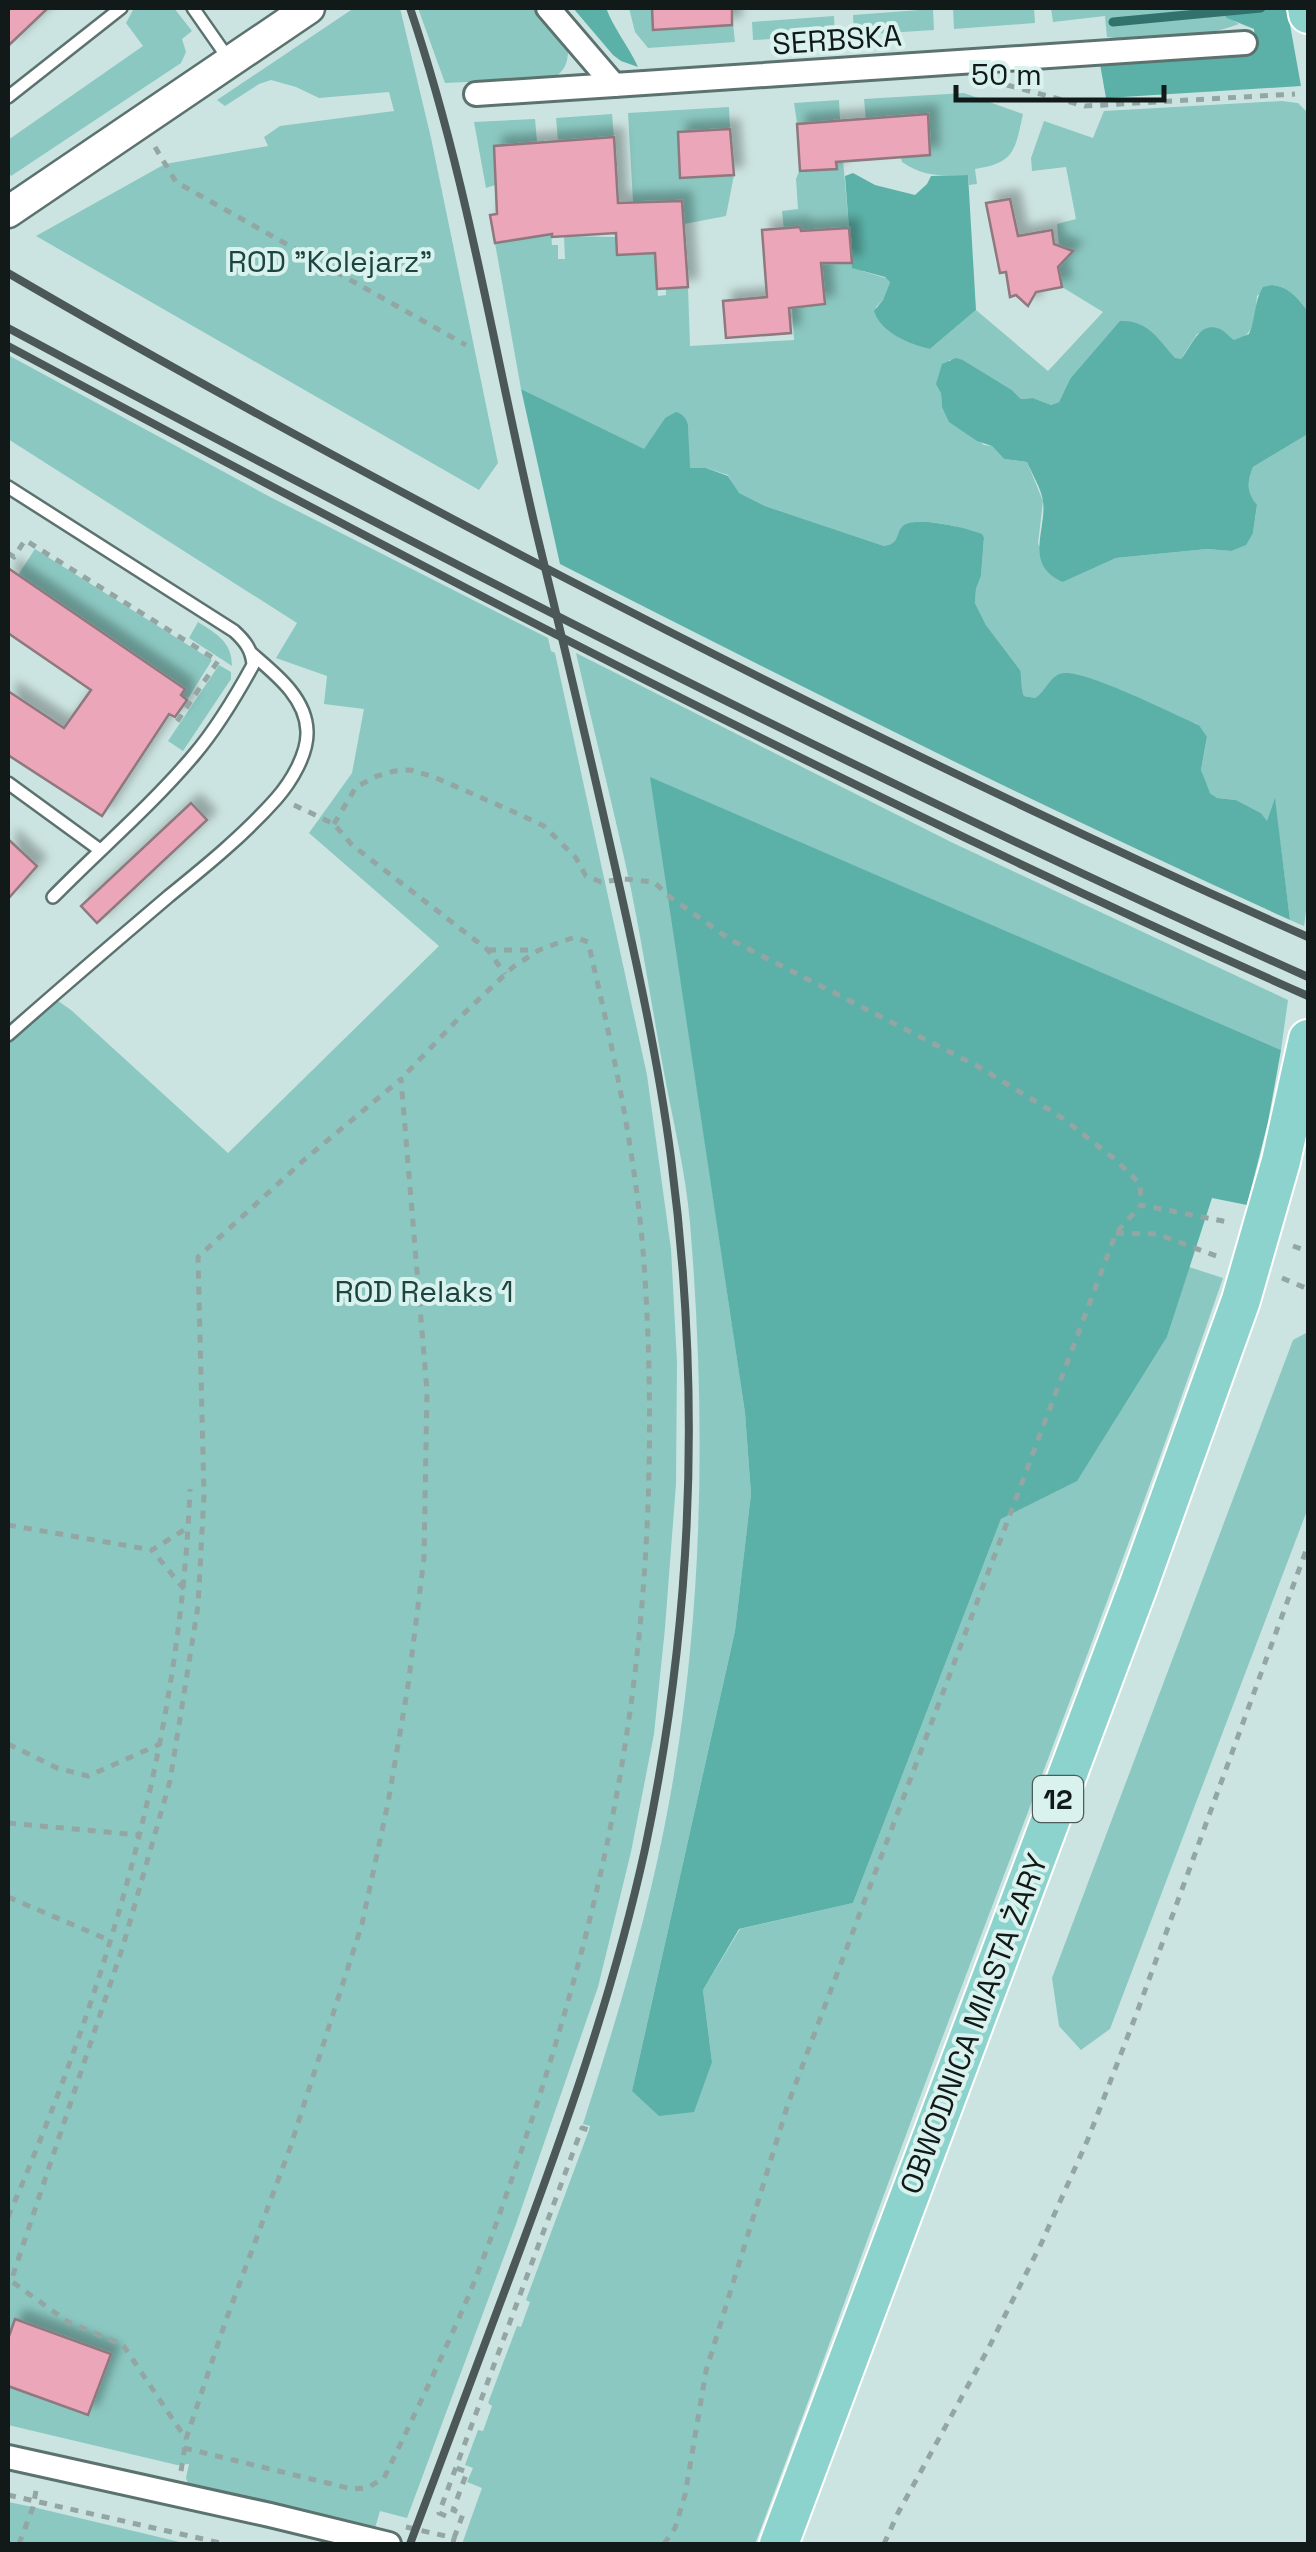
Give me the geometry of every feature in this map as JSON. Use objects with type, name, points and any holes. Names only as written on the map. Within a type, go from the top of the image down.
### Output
[{"type":"main road","name":"OBWODNICA MIASTA ŻARY","points":[[779,2544],[1242,1300],[1308,1041]]},
{"type":"street","points":[[12,209],[310,8]]},
{"type":"street","points":[[548,8],[614,85]]},
{"type":"street","name":"SERBSKA","points":[[476,94],[1245,43]]},
{"type":"street","points":[[8,2456],[384,2543]]},
{"type":"lane","points":[[8,97],[120,8]]},
{"type":"lane","points":[[193,8],[230,60]]},
{"type":"lane","points":[[8,487],[234,632],[245,642],[253,665],[196,753],[54,897]]},
{"type":"lane","points":[[8,1035],[219,854],[277,798],[300,760],[307,727],[286,683],[251,653]]},
{"type":"lane","points":[[8,783],[100,850]]},
{"type":"path","points":[[1003,84],[1086,106],[1295,94]]},
{"type":"path","points":[[151,140],[176,182],[466,345]]},
{"type":"path","points":[[8,552],[14,557],[25,540],[218,661],[174,726]]},
{"type":"path","points":[[334,824],[356,787],[396,771],[411,770],[434,777],[514,812],[544,826],[576,858],[586,876],[601,882],[654,882],[731,940],[980,1067],[1061,1116],[1140,1184],[1141,1205],[1116,1233],[788,2104],[706,2370],[685,2495],[675,2528],[664,2544]]},
{"type":"path","points":[[277,798],[334,824],[352,845],[488,950],[505,974]]},
{"type":"path","points":[[184,2448],[352,2489],[367,2488],[384,2478],[468,2296],[508,2190],[559,2034],[598,1890],[626,1741],[642,1619],[649,1393],[644,1261],[624,1108],[588,942],[574,937],[539,950],[505,974],[400,1079],[198,1257],[206,1474],[198,1606],[170,1781],[123,1946],[11,2281],[68,2322],[123,2345],[186,2439]]},
{"type":"path","points":[[488,950],[539,950]]},
{"type":"path","points":[[181,2471],[186,2439],[290,2148],[362,1924],[408,1686],[424,1558],[427,1391],[400,1079]]},
{"type":"path","points":[[1141,1205],[1228,1222]]},
{"type":"path","points":[[1116,1233],[1157,1234],[1219,1257]]},
{"type":"path","points":[[1293,1246],[1308,1251]]},
{"type":"path","points":[[1279,1277],[1308,1289]]},
{"type":"path","points":[[8,2217],[38,2147],[111,1941],[154,1781],[184,1589],[190,1489]]},
{"type":"path","points":[[8,1526],[152,1550],[184,1589]]},
{"type":"path","points":[[152,1550],[189,1527]]},
{"type":"path","points":[[884,2544],[988,2351],[1088,2139],[1308,1544]]},
{"type":"path","points":[[8,1744],[57,1768],[88,1776],[160,1744]]},
{"type":"path","points":[[8,1823],[140,1835]]},
{"type":"path","points":[[8,1897],[111,1941]]},
{"type":"path","points":[[446,2516],[439,2513],[582,2128],[589,2130]]},
{"type":"path","points":[[19,2544],[34,2501],[41,2464]]},
{"type":"path","points":[[384,2543],[384,2522],[454,2541],[463,2514],[453,2510],[467,2472],[456,2468]]},
{"type":"path","points":[[8,2495],[225,2544]]},
{"type":"green space","points":[[134,8],[174,8],[192,31],[182,39],[186,52],[181,63],[11,176],[8,140],[143,46],[126,23]]},
{"type":"green space","name":"ROD \"Kolejarz\"","points":[[354,8],[400,8],[498,463],[479,490],[36,236],[165,164],[268,146],[264,137],[280,126],[394,111],[389,92],[319,98],[271,80],[225,106],[217,100]]},
{"type":"green space","points":[[418,8],[532,8],[568,51],[566,63],[554,78],[445,83]]},
{"type":"green space","points":[[629,8],[652,8],[654,30],[733,24],[735,42],[648,48],[635,32]]},
{"type":"green space","points":[[953,8],[1034,8],[1035,23],[954,29]]},
{"type":"green space","points":[[1051,8],[1218,8],[1239,24],[1191,36],[1107,37],[1105,16],[1053,22]]},
{"type":"green space","points":[[933,9],[934,30],[854,35],[853,15]]},
{"type":"green space","points":[[834,16],[835,36],[753,40],[752,22]]},
{"type":"green space","points":[[964,93],[1023,114],[1011,153],[998,163],[975,169],[977,184],[969,185],[968,175],[926,173],[902,162],[901,157],[930,155],[927,114],[872,118],[867,132],[864,99]]},
{"type":"green space","points":[[839,100],[840,120],[797,123],[794,103]]},
{"type":"green space","points":[[1298,103],[1308,113],[1308,311],[1288,291],[1272,285],[1257,296],[1253,324],[1247,335],[1234,341],[1219,329],[1197,334],[1181,359],[1070,379],[1059,402],[1051,405],[1033,398],[1021,399],[963,360],[949,360],[941,393],[942,407],[984,445],[992,446],[1004,459],[1027,462],[1043,501],[1038,544],[1063,582],[1116,558],[1207,549],[1231,551],[1253,533],[1257,506],[1248,487],[1253,467],[1308,434],[1308,896],[1304,926],[1290,920],[1275,801],[1267,822],[1261,813],[1236,800],[1217,798],[1210,793],[1201,770],[1207,738],[1199,725],[1075,675],[1055,677],[1035,698],[1024,696],[1020,670],[986,625],[975,603],[984,539],[946,524],[922,522],[905,525],[894,543],[884,546],[765,506],[738,493],[728,475],[706,468],[689,468],[688,425],[665,418],[644,450],[521,389],[495,243],[551,233],[552,245],[558,245],[558,259],[565,259],[564,236],[616,237],[617,255],[636,254],[628,113],[729,107],[730,129],[678,133],[681,178],[734,175],[726,216],[684,224],[682,201],[652,204],[658,296],[666,295],[666,289],[688,287],[690,346],[794,340],[792,307],[825,304],[822,275],[810,275],[785,240],[782,211],[798,209],[796,179],[800,169],[836,169],[836,160],[843,160],[849,228],[833,229],[835,262],[852,263],[862,271],[889,279],[883,300],[876,307],[882,324],[904,339],[930,349],[976,310],[1048,371],[1103,312],[1062,287],[1058,263],[1067,257],[1065,248],[1059,246],[1057,224],[1076,219],[1066,167],[1032,171],[1031,158],[1044,121],[1093,138],[1104,111]]},
{"type":"green space","points":[[612,114],[614,137],[558,141],[556,118]]},
{"type":"green space","points":[[535,119],[537,142],[494,146],[495,185],[486,188],[474,122]]},
{"type":"green space","name":"ROD Relaks 1","points":[[8,355],[272,498],[548,638],[555,653],[647,1075],[671,1249],[677,1362],[676,1484],[654,1734],[631,1852],[598,1987],[515,2227],[407,2518],[380,2511],[375,2528],[189,2486],[189,2464],[177,2465],[8,2425],[8,1034],[51,996],[228,1153],[439,946],[309,833],[352,773],[364,709],[324,704],[327,676],[276,658],[297,623],[8,439]]},
{"type":"green space","points":[[35,549],[212,660],[187,700],[181,695],[185,688],[18,575]]},
{"type":"green space","points":[[198,622],[226,645],[232,666],[189,638]]},
{"type":"green space","points":[[576,653],[951,842],[1288,1000],[1281,1050],[651,778],[745,1413],[751,1494],[735,1631],[632,2091],[712,2062],[703,1990],[740,1929],[853,1903],[1001,1519],[1077,1480],[1167,1337],[1189,1267],[1223,1278],[1119,1568],[755,2544],[462,2544],[482,2488],[467,2482],[473,2468],[465,2465],[478,2430],[483,2431],[492,2406],[488,2403],[517,2326],[521,2327],[530,2302],[526,2300],[589,2130],[590,2126],[583,2124],[652,1884],[681,1731],[695,1586],[700,1441],[688,1204],[631,889]]},
{"type":"green space","points":[[219,665],[231,672],[231,679],[183,751],[168,741]]},
{"type":"green space","points":[[1308,1332],[1308,1508],[1110,2029],[1081,2050],[1059,2026],[1052,1978],[1293,1340]]},
{"type":"green space","points":[[8,2502],[33,2507],[188,2544],[8,2544]]},
{"type":"shaded area","points":[[573,8],[606,8],[638,67],[613,55]]},
{"type":"shaded area","points":[[1218,8],[1287,8],[1301,86],[1106,98],[1100,64],[1256,49],[1254,29],[1227,18]]},
{"type":"shaded area","points":[[853,173],[875,185],[915,195],[931,176],[968,175],[976,310],[930,349],[905,341],[883,326],[874,311],[890,282],[852,268],[845,176]]},
{"type":"shaded area","points":[[1272,285],[1288,291],[1308,311],[1308,434],[1253,467],[1249,487],[1257,505],[1253,533],[1246,545],[1231,551],[1207,549],[1116,558],[1063,582],[1051,575],[1040,557],[1043,501],[1027,462],[1004,459],[992,446],[949,422],[936,384],[942,364],[956,358],[963,360],[1021,399],[1033,398],[1051,405],[1059,402],[1070,379],[1120,321],[1145,327],[1175,358],[1181,359],[1206,328],[1220,329],[1234,340],[1249,334],[1260,292]]},
{"type":"shaded area","points":[[521,389],[644,449],[665,418],[676,412],[688,425],[690,468],[706,468],[728,476],[739,493],[765,506],[884,546],[894,542],[902,527],[913,522],[944,524],[982,534],[981,576],[975,603],[986,625],[1020,670],[1024,696],[1035,698],[1059,674],[1076,674],[1199,725],[1207,737],[1201,770],[1210,793],[1217,798],[1236,800],[1261,813],[1267,821],[1275,798],[1290,920],[923,746],[560,564]]},
{"type":"shaded area","points":[[650,777],[1281,1050],[1247,1205],[1212,1198],[1167,1337],[1077,1481],[1001,1519],[853,1903],[739,1929],[703,1990],[712,2062],[694,2112],[659,2116],[632,2091],[735,1631],[751,1494],[745,1413]]},
{"type":"building","points":[[8,8],[48,8],[8,46]]},
{"type":"building","points":[[652,8],[732,8],[732,25],[653,30]]},
{"type":"building","points":[[928,114],[930,155],[836,162],[837,169],[800,171],[797,124]]},
{"type":"building","points":[[730,129],[734,175],[680,178],[678,132]]},
{"type":"building","points":[[614,137],[618,203],[682,201],[688,287],[657,289],[655,253],[617,255],[616,233],[552,234],[495,243],[490,215],[497,214],[494,146]]},
{"type":"building","points":[[1010,199],[1018,236],[1052,230],[1054,244],[1073,251],[1058,267],[1062,287],[1036,292],[1028,306],[1016,295],[1010,297],[1006,272],[1000,273],[986,203]]},
{"type":"building","points":[[800,227],[801,231],[849,228],[852,263],[821,263],[825,304],[789,308],[791,333],[726,338],[723,301],[767,297],[762,230]]},
{"type":"building","points":[[8,568],[185,689],[181,695],[187,700],[175,717],[169,714],[102,816],[8,755],[8,691],[64,728],[91,690],[8,633]]},
{"type":"building","points":[[191,803],[207,820],[97,923],[81,906]]},
{"type":"building","points":[[8,839],[37,866],[8,899]]},
{"type":"building","points":[[15,2319],[111,2354],[88,2415],[8,2386],[8,2339]]},
{"type":"waterway","points":[[1113,22],[1261,8]]},
{"type":"railway","points":[[410,8],[465,207],[646,1009],[671,1158],[680,1244],[689,1418],[687,1505],[674,1678],[661,1764],[632,1903],[568,2117],[410,2544]]},
{"type":"railway","points":[[8,273],[285,429],[657,625],[1027,808],[1308,937]]},
{"type":"railway","points":[[8,328],[652,664],[978,824],[1308,977]]},
{"type":"railway","points":[[8,346],[329,517],[815,765],[1308,996]]}]
